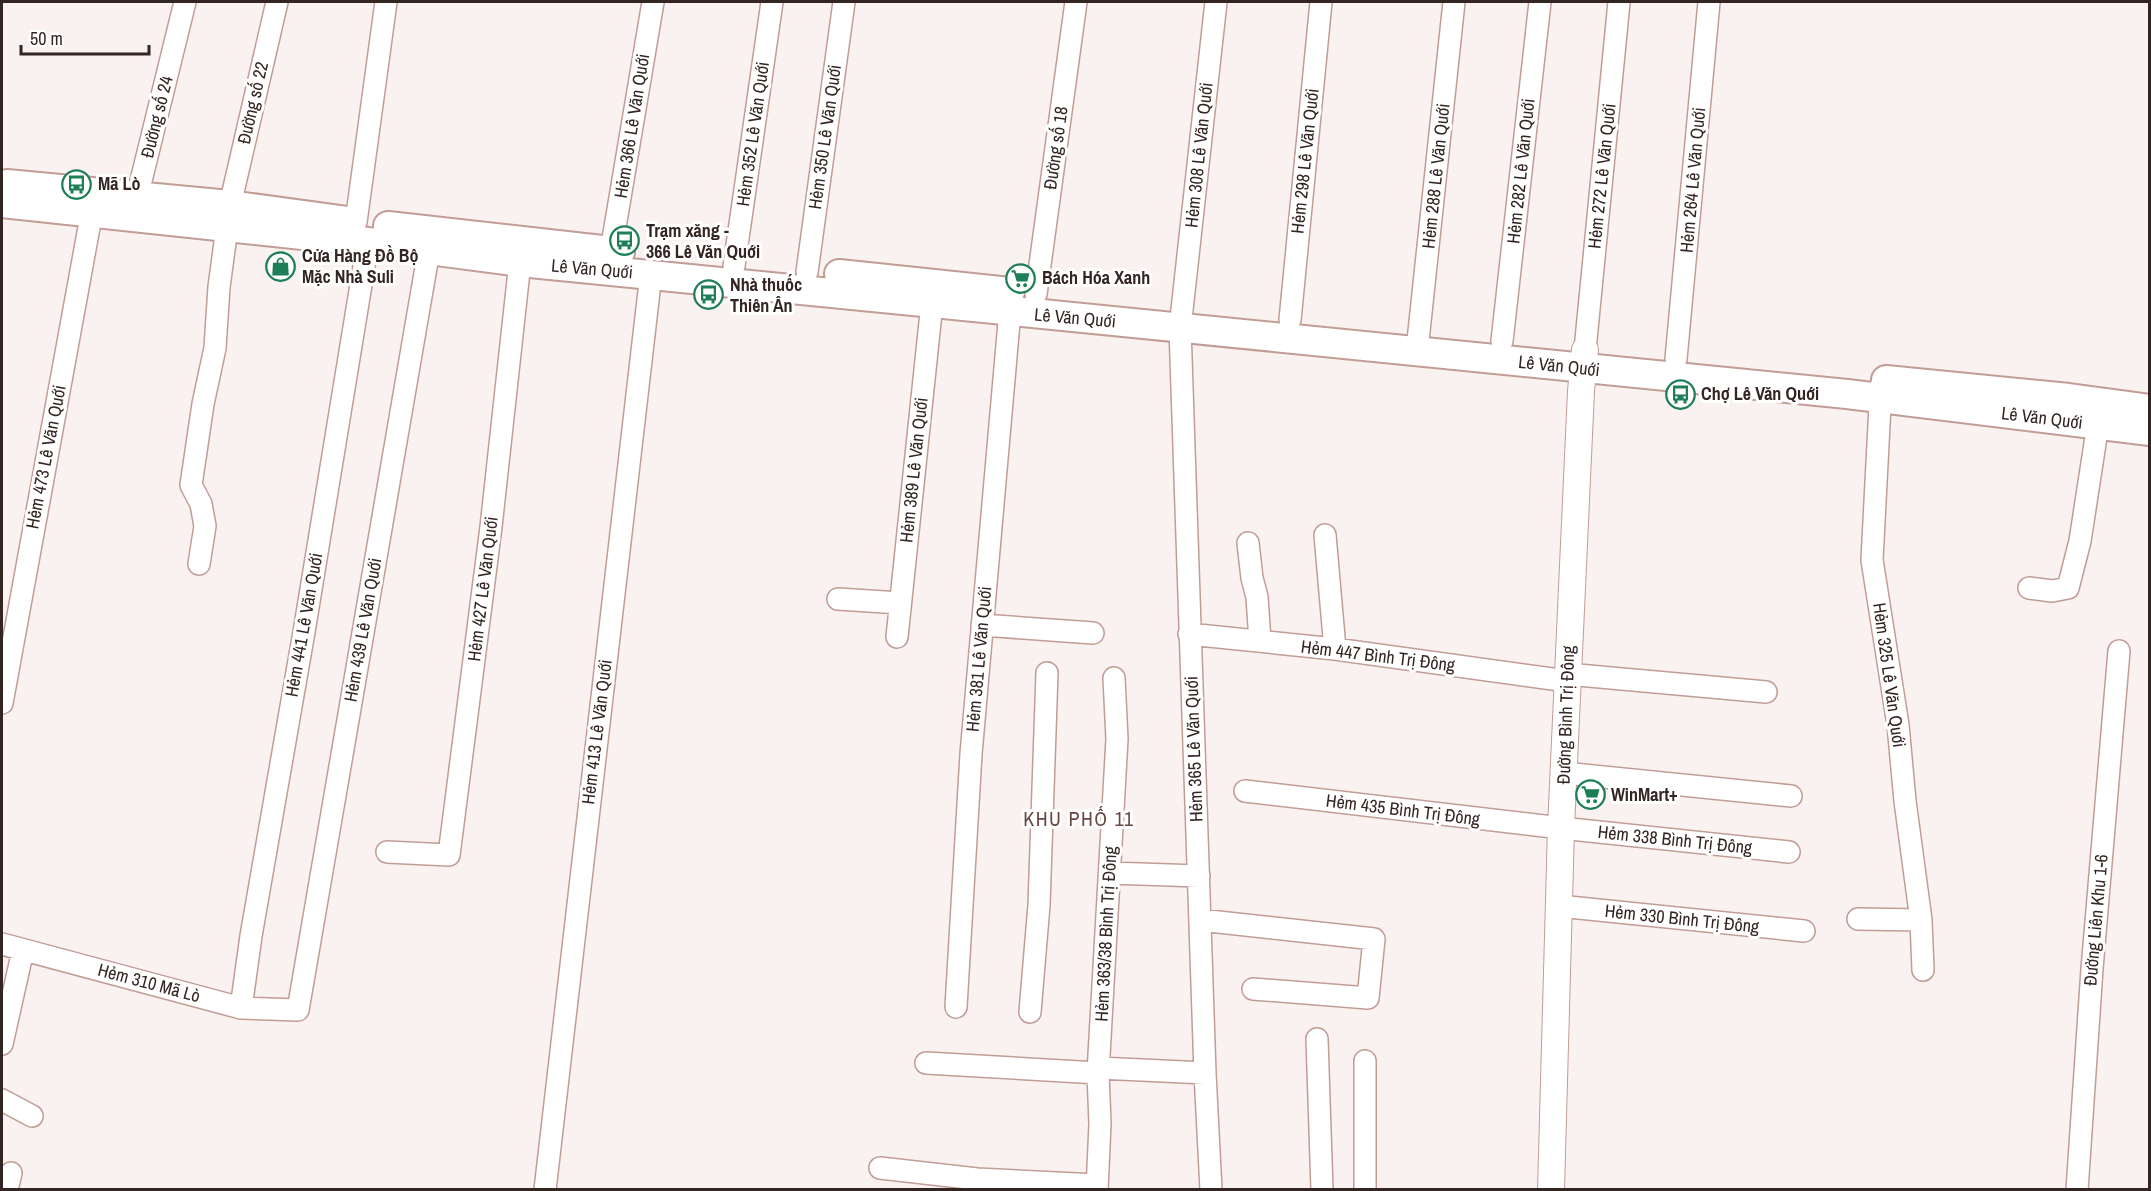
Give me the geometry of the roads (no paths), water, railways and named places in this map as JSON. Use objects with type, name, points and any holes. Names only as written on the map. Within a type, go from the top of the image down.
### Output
[{"type":"main road","name":"Lê Văn Quới","points":[[2,183],[137,197],[229,217]]},
{"type":"main road","name":"Lê Văn Quới","points":[[2,203],[92,211],[229,217],[479,246],[611,251],[734,266],[932,303],[1010,311],[1290,320],[1419,342],[1502,341],[1584,359],[1676,359],[2150,431]]},
{"type":"main road","name":"Lê Văn Quới","points":[[362,232],[429,250],[479,246],[520,262],[651,274],[1036,294],[1181,318],[1881,389],[2069,398],[2150,409]]},
{"type":"street","name":"Đường số 24","points":[[137,197],[185,2]]},
{"type":"street","name":"Đường số 22","points":[[199,564],[205,526],[201,504],[191,485],[203,404],[215,348],[219,287],[229,217],[277,2]]},
{"type":"street","name":"Hẻm 441 Lê Văn Quới","points":[[241,1008],[362,232],[386,2]]},
{"type":"street","name":"Hẻm 366 Lê Văn Quới","points":[[611,251],[653,2]]},
{"type":"street","name":"Hẻm 352 Lê Văn Quới","points":[[734,266],[772,2]]},
{"type":"street","name":"Hẻm 350 Lê Văn Quới","points":[[806,281],[843,2]]},
{"type":"street","name":"Đường số 18","points":[[1036,294],[1077,2]]},
{"type":"street","name":"Hẻm 308 Lê Văn Quới","points":[[1181,318],[1216,2]]},
{"type":"street","name":"Hẻm 298 Lê Văn Quới","points":[[1290,320],[1321,2]]},
{"type":"street","name":"Hẻm 288 Lê Văn Quới","points":[[1419,342],[1454,2]]},
{"type":"street","name":"Hẻm 282 Lê Văn Quới","points":[[1502,341],[1540,2]]},
{"type":"street","name":"Hẻm 272 Lê Văn Quới","points":[[1584,359],[1619,2]]},
{"type":"street","name":"Hẻm 264 Lê Văn Quới","points":[[1676,359],[1709,2]]},
{"type":"street","name":"Hẻm 473 Lê Văn Quới","points":[[2,703],[92,211]]},
{"type":"street","name":"Hẻm 439 Lê Văn Quới","points":[[298,1010],[429,250]]},
{"type":"street","name":"Hẻm 427 Lê Văn Quới","points":[[387,852],[449,855],[491,527],[520,262]]},
{"type":"street","name":"Hẻm 413 Lê Văn Quới","points":[[545,1190],[651,274]]},
{"type":"street","name":"Hẻm 389 Lê Văn Quới","points":[[897,637],[932,303]]},
{"type":"street","name":"Hẻm 381 Lê Văn Quới","points":[[956,1007],[971,754],[1010,311]]},
{"type":"street","name":"Hẻm 365 Lê Văn Quới","points":[[1181,318],[1204,1073],[1211,1190]]},
{"type":"street","name":"Đường Bình Trị Đông","points":[[1551,1190],[1561,828],[1584,359]]},
{"type":"street","name":"Hẻm 325 Lê Văn Quới","points":[[1881,389],[1872,560],[1896,713],[1921,920],[1923,970]]},
{"type":"street","points":[[2029,588],[2052,591],[2068,588],[2080,541],[2098,424]]},
{"type":"street","points":[[1325,535],[1335,649]]},
{"type":"street","points":[[1248,543],[1257,597],[1260,641]]},
{"type":"street","points":[[837,599],[900,603]]},
{"type":"street","points":[[982,626],[1093,633]]},
{"type":"street","name":"Hẻm 447 Bình Trị Đông","points":[[1189,634],[1567,677],[1767,692]]},
{"type":"street","name":"Đường Liên Khu 1-6","points":[[2077,1190],[2093,958],[2119,651]]},
{"type":"street","points":[[1030,1012],[1039,905],[1047,673]]},
{"type":"street","name":"Hẻm 363/38 Bình Trị Đông","points":[[1097,1187],[1100,1124],[1099,1071],[1118,739],[1114,678]]},
{"type":"street","points":[[1564,773],[1791,796]]},
{"type":"street","name":"Hẻm 435 Bình Trị Đông","points":[[1245,791],[1561,828]]},
{"type":"street","name":"Hẻm 338 Bình Trị Đông","points":[[1561,828],[1789,852]]},
{"type":"street","points":[[1110,873],[1199,876]]},
{"type":"street","name":"Hẻm 330 Bình Trị Đông","points":[[1559,906],[1804,931]]},
{"type":"street","points":[[1858,919],[1921,920]]},
{"type":"street","points":[[1200,920],[1374,939],[1368,998],[1253,989]]},
{"type":"street","name":"Hẻm 310 Mã Lò","points":[[2,944],[241,1008],[298,1010]]},
{"type":"street","points":[[2,1044],[23,950]]},
{"type":"street","points":[[1317,1039],[1322,1190]]},
{"type":"street","points":[[1365,1061],[1365,1190]]},
{"type":"street","points":[[926,1063],[1204,1073]]},
{"type":"street","points":[[2,1100],[32,1116]]},
{"type":"street","points":[[880,1168],[1024,1185],[1097,1187]]},
{"type":"place","name":"Mã Lò","points":[[77,184]]},
{"type":"place","name":"Trạm xăng - 366 Lê Văn Quới","points":[[625,241]]},
{"type":"place","name":"Cửa Hàng Đồ Bộ Mặc Nhà Suli","points":[[281,266]]},
{"type":"place","name":"Bách Hóa Xanh","points":[[1021,278]]},
{"type":"place","name":"Nhà thuốc Thiên Ân","points":[[709,295]]},
{"type":"place","name":"Chợ Lê Văn Quới","points":[[1680,394]]},
{"type":"place","name":"WinMart+","points":[[1590,795]]},
{"type":"district","name":"KHU PHỐ 11","points":[[1079,819]]}]
